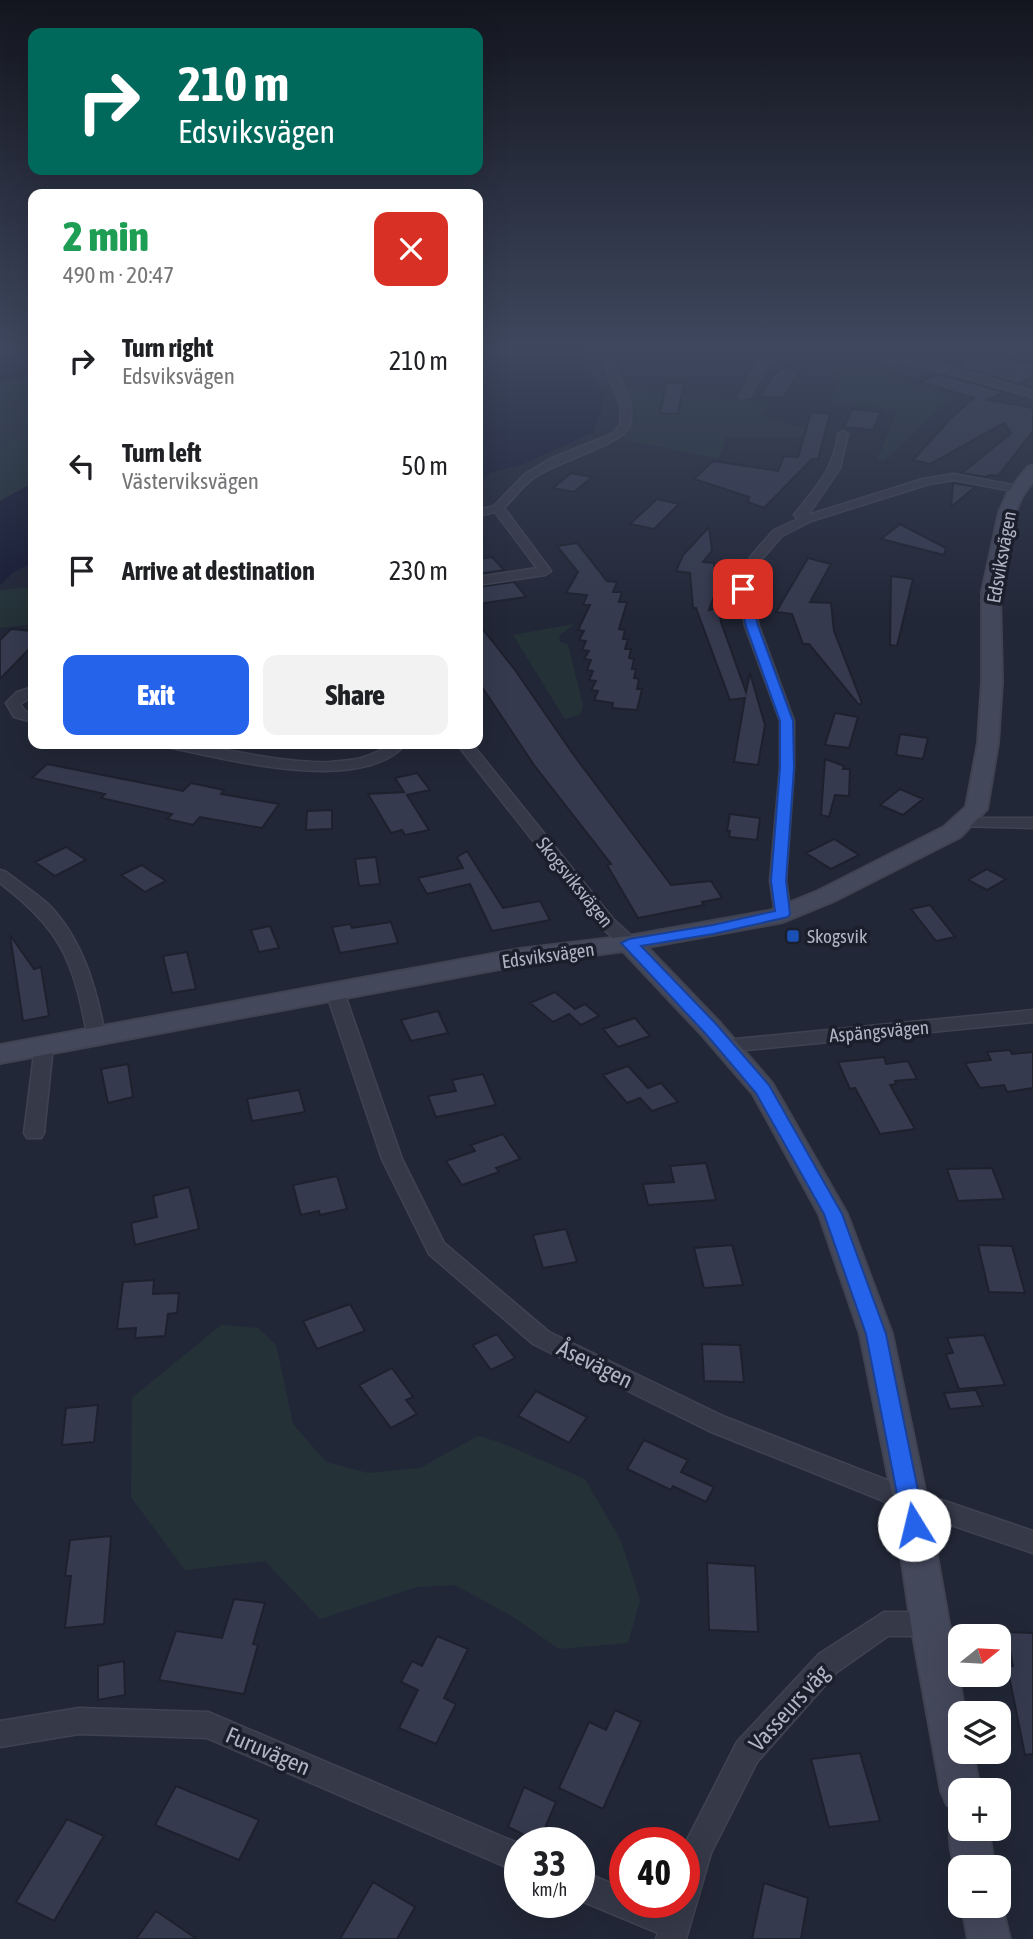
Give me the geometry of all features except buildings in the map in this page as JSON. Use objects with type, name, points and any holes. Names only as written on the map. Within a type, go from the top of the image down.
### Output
[{"type":"street","points":[[483,512],[498,508],[529,476],[556,460],[607,439]]},
{"type":"street","points":[[807,519],[800,515],[831,478],[843,452],[843,439]]},
{"type":"street","name":"Edsviksvägen","points":[[0,1054],[520,957],[713,930],[783,914],[899,860],[951,832],[976,809],[983,775],[992,681],[991,592],[1007,513],[1018,489],[1033,470]]},
{"type":"street","points":[[783,914],[778,881],[787,768],[786,721],[752,626],[743,589],[755,559],[778,533],[807,519],[941,478],[954,477],[1018,489]]},
{"type":"street","points":[[483,580],[545,571],[498,508]]},
{"type":"street","points":[[28,693],[13,703],[19,713],[28,716]]},
{"type":"street","points":[[202,749],[310,767],[341,765],[377,758],[391,749]]},
{"type":"street","name":"Skogsviksvägen","points":[[467,749],[607,923],[629,943],[763,1089],[833,1214],[876,1334],[910,1500],[929,1624],[959,1778]]},
{"type":"street","points":[[961,823],[1033,823]]},
{"type":"street","points":[[0,874],[43,909],[66,938],[89,995],[96,1034]]},
{"type":"street","name":"Åsevägen","points":[[335,992],[392,1159],[436,1248],[541,1338],[717,1423],[910,1500],[1033,1542]]},
{"type":"street","name":"Aspängsvägen","points":[[725,1046],[1033,1016]]},
{"type":"street","points":[[34,1133],[44,1046]]},
{"type":"street","name":"Vasseurs väg","points":[[700,1844],[747,1752],[828,1663],[884,1624],[929,1624]]},
{"type":"street","name":"Furuvägen","points":[[0,1734],[79,1721],[208,1725],[504,1852]]},
{"type":"street","points":[[595,1891],[675,1922]]},
{"type":"street","points":[[985,1918],[989,1939]]},
{"type":"shaded area","points":[[0,439],[28,439],[28,486],[0,501]]},
{"type":"shaded area","points":[[624,439],[725,439],[719,459]]},
{"type":"shaded area","points":[[885,439],[907,439],[884,461],[877,459]]},
{"type":"shaded area","points":[[28,587],[28,625],[0,628],[0,590]]},
{"type":"shaded area","points":[[574,624],[559,636],[560,642],[568,644],[583,707],[579,715],[565,719],[513,635]]},
{"type":"shaded area","points":[[221,1325],[258,1328],[276,1345],[293,1424],[326,1462],[368,1473],[420,1468],[478,1436],[499,1442],[585,1479],[621,1541],[640,1600],[628,1643],[559,1649],[512,1616],[455,1585],[417,1587],[320,1619],[265,1561],[185,1570],[131,1497],[132,1398]]},
{"type":"water","points":[[483,439],[577,439],[521,465],[490,473],[483,480]]},
{"type":"water","points":[[28,486],[28,565],[14,572],[0,585],[0,501]]},
{"type":"place","name":"Skogsvik","points":[[793,936]]},
{"type":"route","points":[[743,589],[752,626],[786,721],[787,768],[778,881],[783,914],[713,930],[629,943],[711,1029],[763,1089],[808,1165],[833,1214],[876,1334],[914,1525]]}]
